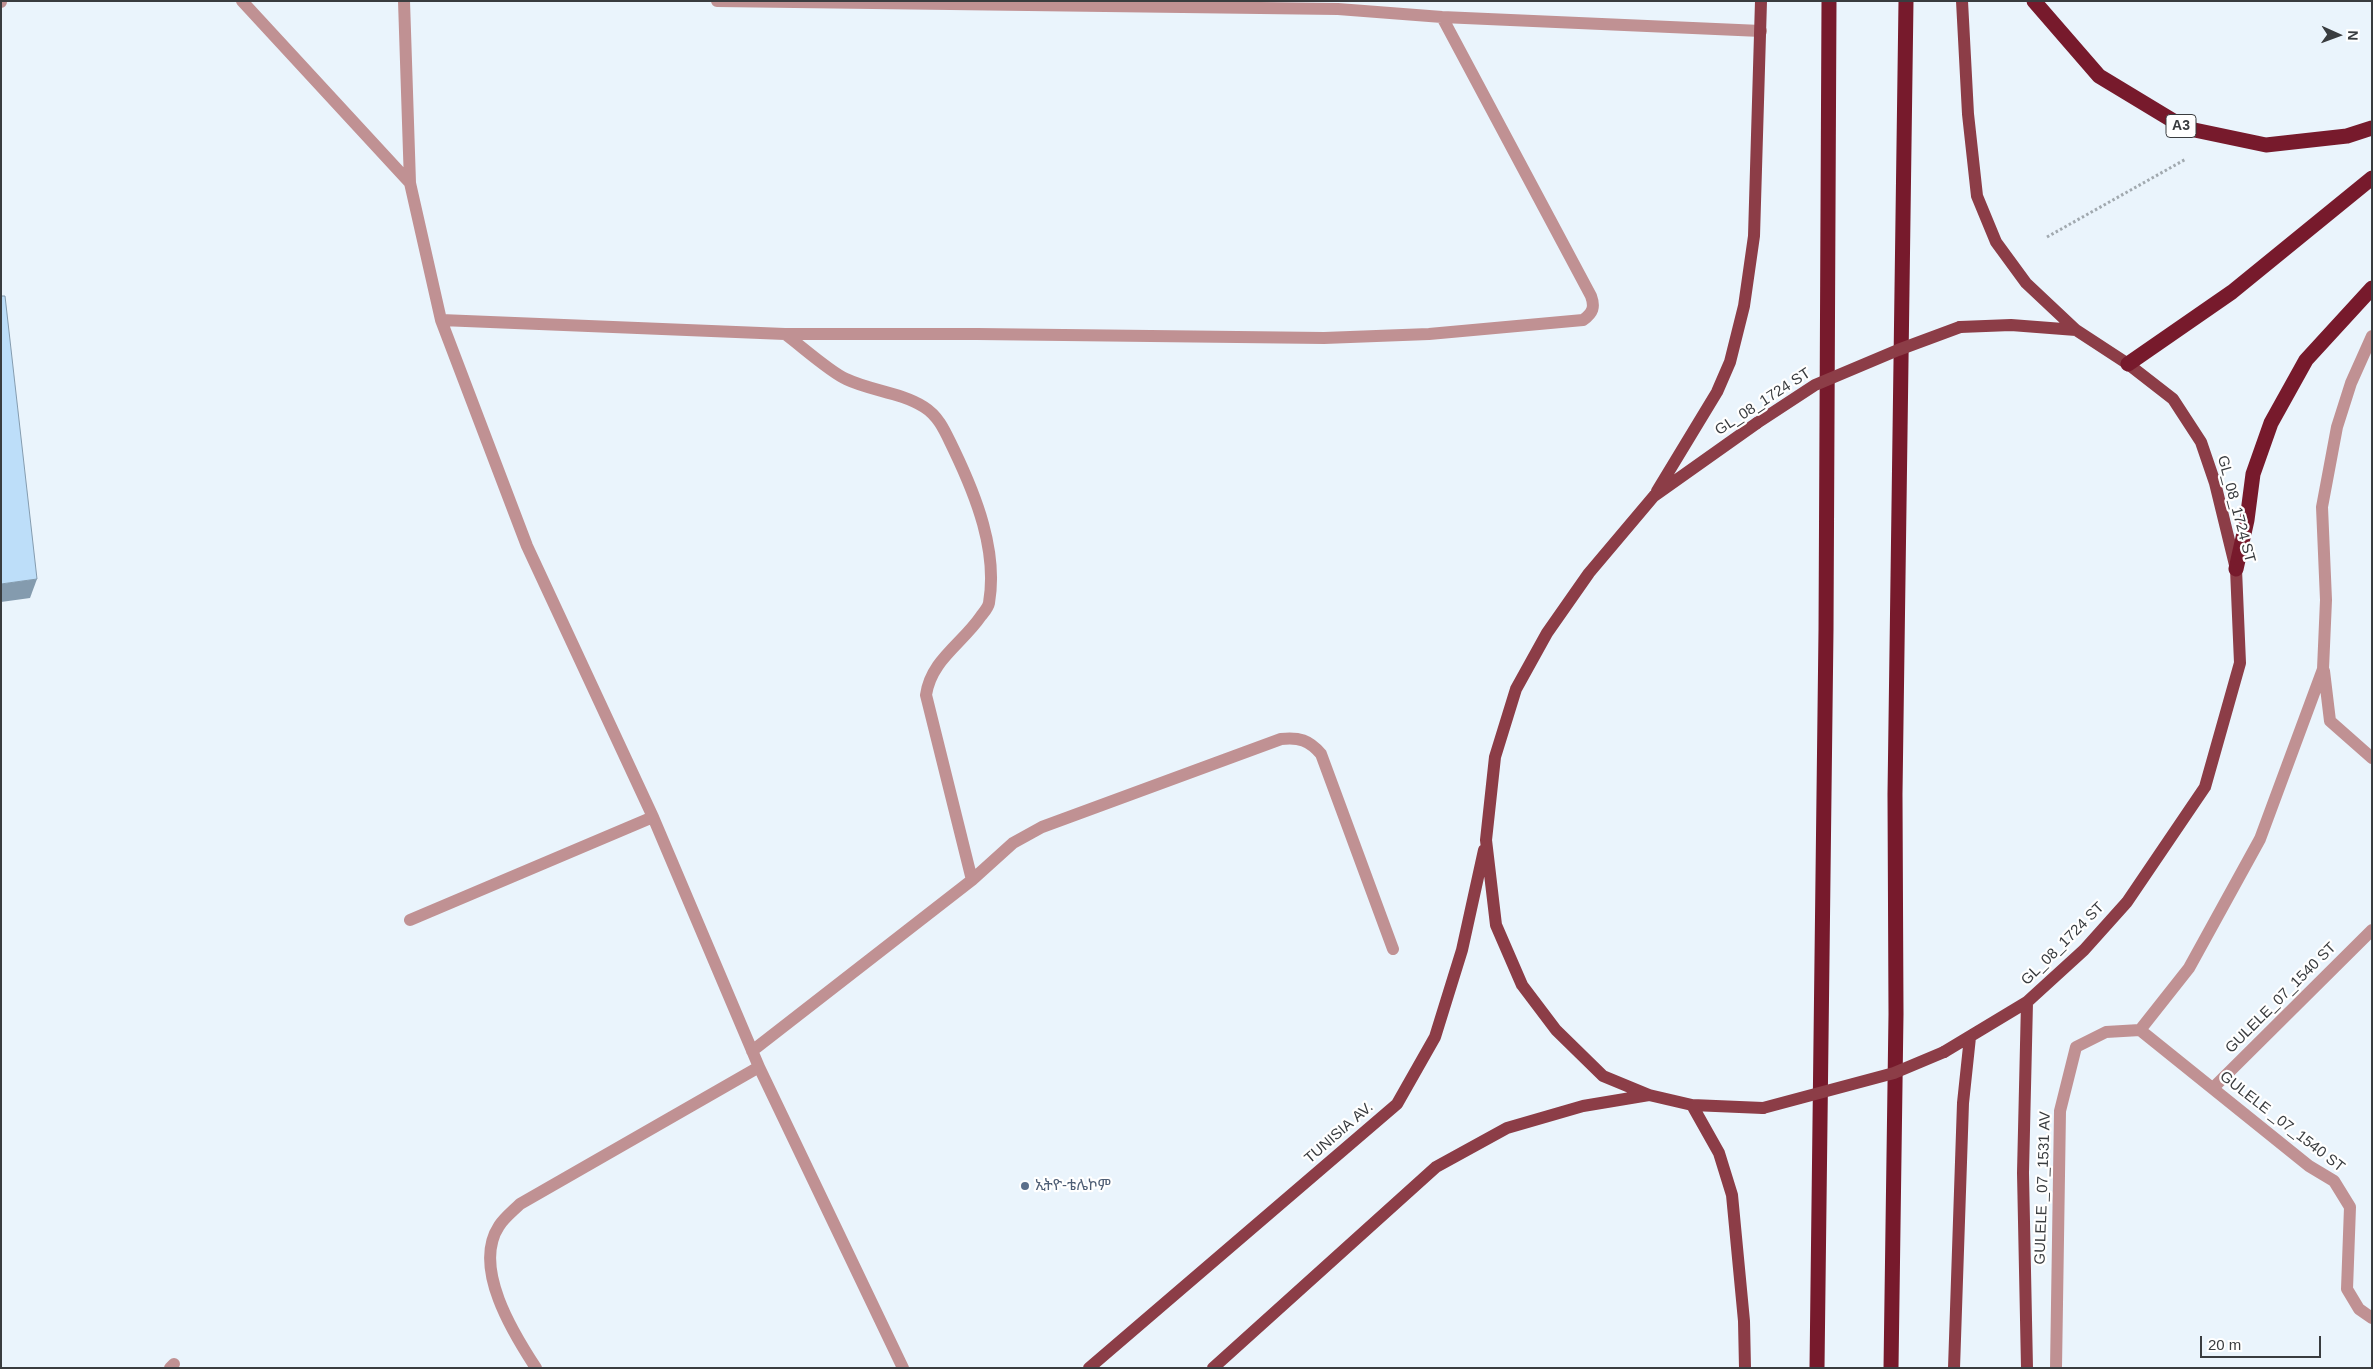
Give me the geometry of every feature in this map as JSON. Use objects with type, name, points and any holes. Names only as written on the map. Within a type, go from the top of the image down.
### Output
[{"type":"highway","points":[[1817,1368],[1826,660],[1829,1]]},
{"type":"highway","points":[[1891,1368],[1906,1]]},
{"type":"highway","name":"A3","points":[[2034,1],[2099,76],[2185,128],[2266,145],[2347,136],[2372,128]]},
{"type":"highway","points":[[2128,364],[2232,292],[2372,178]]},
{"type":"highway","points":[[2236,569],[2247,520],[2253,474],[2271,423],[2306,360],[2372,288]]},
{"type":"main road","points":[[1654,496],[1717,392],[1730,362],[1744,306],[1754,236],[1761,1]]},
{"type":"main road","points":[[1962,1],[1968,114],[1977,196],[1996,242],[2026,283],[2076,330]]},
{"type":"main road","name":"GL_08_1724 ST","points":[[2011,325],[2076,330],[2128,364],[2173,399],[2201,442],[2215,483],[2236,569],[2240,663],[2205,787],[2127,902],[2084,950],[2027,1002],[1944,1052],[1894,1073],[1764,1108],[1692,1105],[1649,1095],[1603,1076],[1556,1030],[1522,985],[1496,925],[1486,840],[1495,757],[1516,689],[1547,633],[1589,573],[1654,496],[1757,423],[1815,385],[1898,350],[1960,327],[2011,325]]},
{"type":"main road","name":"TUNISIA AV.","points":[[1089,1368],[1397,1104],[1435,1037],[1462,950],[1486,840]]},
{"type":"main road","name":"GULELE _07_1531 AV","points":[[2027,1002],[2023,1172],[2027,1368]]},
{"type":"main road","points":[[1954,1368],[1963,1103],[1970,1037]]},
{"type":"main road","points":[[1213,1368],[1436,1167],[1507,1128],[1583,1106],[1649,1095]]},
{"type":"main road","points":[[1692,1105],[1719,1153],[1732,1195],[1744,1321],[1745,1368]]},
{"type":"street","points":[[242,1],[410,183]]},
{"type":"street","points":[[404,1],[410,183],[440,320],[527,546],[653,817],[759,1067],[903,1368]]},
{"type":"street","points":[[717,1],[1337,5],[1442,17],[1761,32]]},
{"type":"street","points":[[440,320],[785,334],[1324,338],[1429,334],[1583,320],[1591,314],[1594,305],[1591,296],[1442,17]]},
{"type":"street","points":[[785,334],[844,379],[902,396],[926,408],[941,423],[972,488],[987,544],[991,576],[988,606],[976,623],[936,665],[927,683],[926,695],[972,880]]},
{"type":"street","points":[[2372,336],[2351,383],[2337,427],[2322,507],[2326,600],[2323,668],[2330,721],[2372,758]]},
{"type":"street","points":[[2140,1030],[2189,968],[2260,839],[2323,668]]},
{"type":"street","points":[[752,1051],[972,880],[1013,843],[1042,827],[1281,739],[1296,738],[1312,744],[1321,754],[1393,949]]},
{"type":"street","points":[[410,920],[653,817]]},
{"type":"street","name":"GULELE_07_1540 ST","points":[[2213,1088],[2372,930]]},
{"type":"street","name":"GULELE _07_1540 ST","points":[[2140,1030],[2309,1166],[2334,1181],[2350,1207],[2347,1289],[2360,1309],[2372,1318]]},
{"type":"street","name":"GULELE _07_1531 AV","points":[[2056,1368],[2060,1111],[2076,1048],[2106,1032],[2140,1030]]},
{"type":"street","points":[[536,1368],[524,1349],[497,1296],[489,1255],[498,1227],[520,1204],[759,1067]]},
{"type":"path","points":[[2047,237],[2192,156]]},
{"type":"building","points":[[1,296],[5,296],[37,579],[1,584]]},
{"type":"place","name":"ኢትዮ-ቴሌኮም","points":[[1025,1186]]}]
